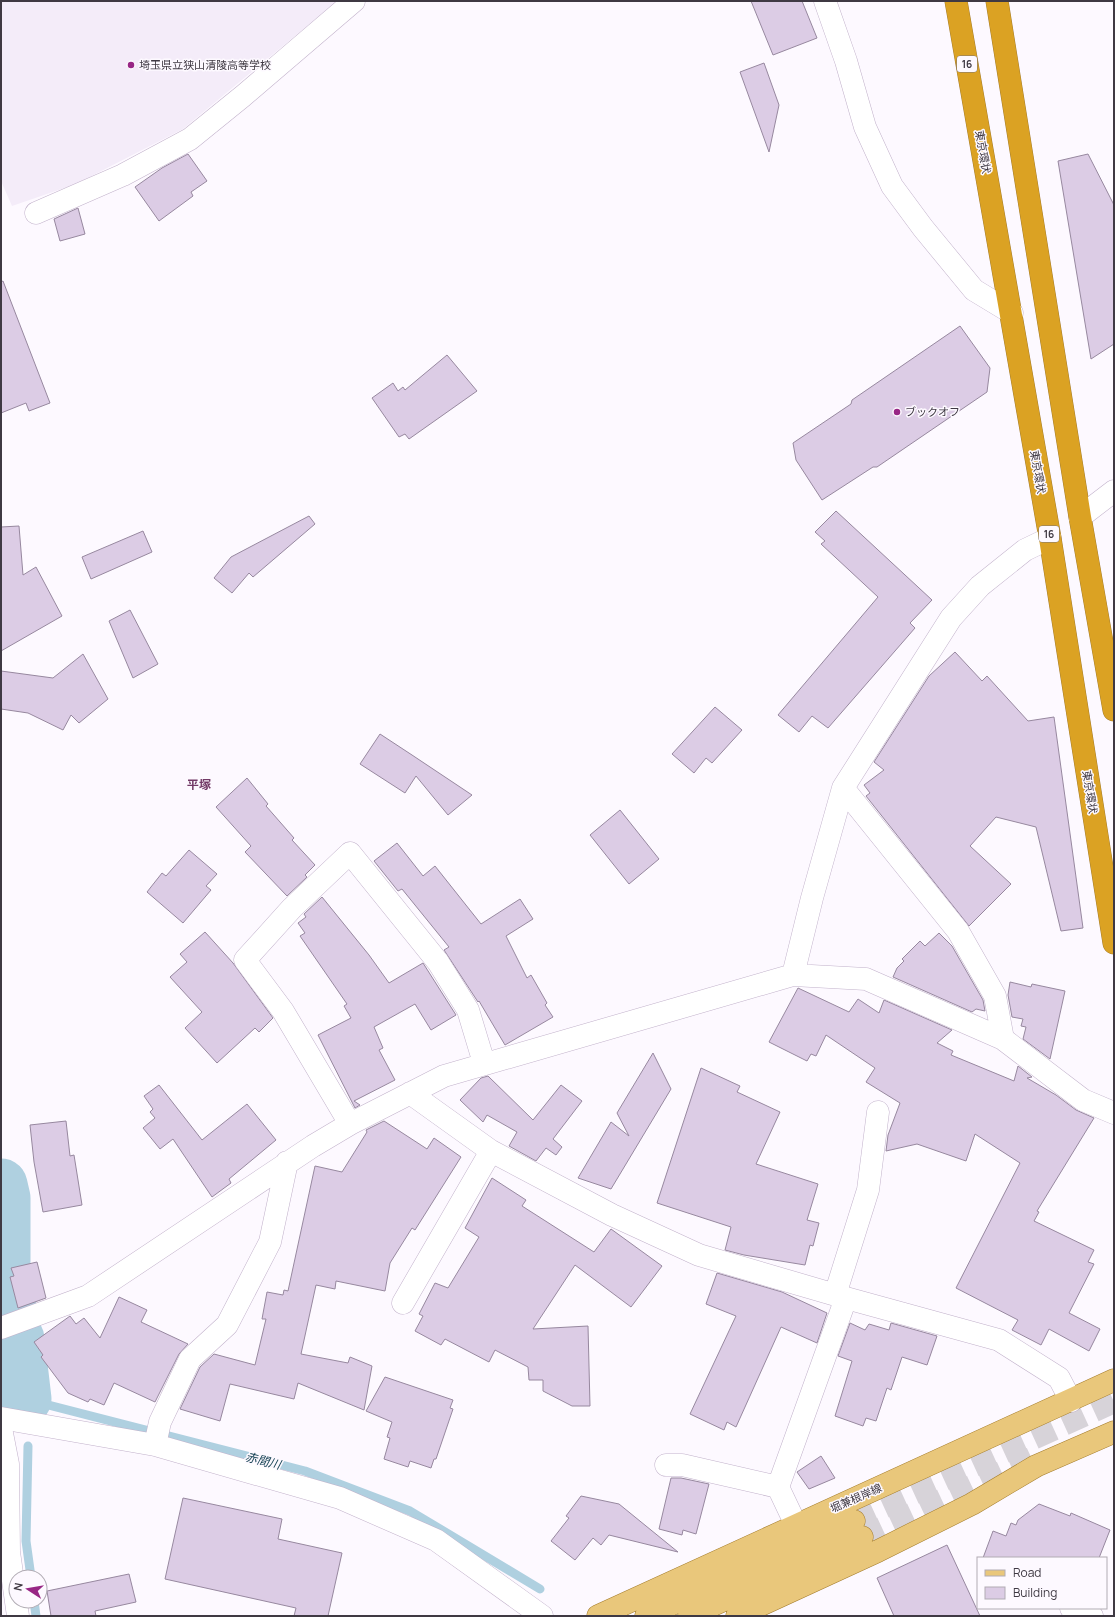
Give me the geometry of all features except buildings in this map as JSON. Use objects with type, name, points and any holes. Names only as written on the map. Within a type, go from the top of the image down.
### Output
[{"type":"highway","name":"東京環状","points":[[956,1],[1012,313],[1050,538],[1114,943]]},
{"type":"highway","points":[[997,1],[1080,517],[1114,710]]},
{"type":"main road","name":"堀兼根岸線","points":[[598,1616],[1114,1380]]},
{"type":"main road","points":[[737,1616],[878,1551],[972,1504],[1036,1466],[1114,1432]]},
{"type":"main road","name":"堀兼根岸線","points":[[646,1616],[858,1529],[689,1616]]},
{"type":"street","points":[[36,213],[123,175],[190,139],[243,96],[354,1]]},
{"type":"street","points":[[825,1],[846,62],[865,127],[892,186],[923,228],[974,290],[1012,313]]},
{"type":"street","points":[[1080,517],[1114,491]]},
{"type":"street","points":[[793,975],[812,898],[843,788],[951,618],[980,586],[1025,550],[1050,538]]},
{"type":"street","points":[[843,788],[958,931],[995,996],[1003,1039]]},
{"type":"street","points":[[350,1124],[283,1011],[245,960],[292,908],[350,853],[438,962],[468,1010],[484,1063]]},
{"type":"street","points":[[1,1328],[88,1296],[209,1216],[287,1162],[350,1124],[444,1076],[484,1063],[793,975],[866,979],[1003,1039],[1083,1100],[1114,1113]]},
{"type":"street","points":[[410,1093],[491,1151],[612,1215],[699,1255],[841,1297],[999,1340],[1059,1378],[1070,1401]]},
{"type":"street","points":[[796,1525],[778,1487],[841,1297],[868,1190],[878,1112]]},
{"type":"street","points":[[403,1303],[491,1151]]},
{"type":"street","points":[[155,1445],[160,1422],[190,1359],[227,1325],[270,1242],[287,1162]]},
{"type":"street","points":[[1,1418],[155,1445],[340,1498],[436,1540],[542,1616]]},
{"type":"street","points":[[1,1428],[8,1464],[9,1552],[18,1616]]},
{"type":"street","points":[[666,1465],[682,1465],[778,1487]]},
{"type":"street","points":[[1074,1609],[1092,1616]]},
{"type":"shaded area","name":"埼玉県立狭山清陵高等学校","points":[[1,1],[337,1],[183,129],[76,184],[12,206],[1,181]]},
{"type":"waterway","name":"赤間川","points":[[1,1185],[4,1198],[4,1285],[10,1307]]},
{"type":"waterway","name":"赤間川","points":[[18,1339],[25,1399]]},
{"type":"waterway","name":"赤間川","points":[[25,1399],[305,1471],[410,1511],[540,1589]]},
{"type":"waterway","points":[[28,1446],[26,1541],[30,1569]]},
{"type":"waterway","points":[[35,1609],[36,1616]]},
{"type":"tunnel","points":[[854,1521],[1114,1402]]},
{"type":"tunnel","points":[[862,1537],[1040,1454]]},
{"type":"place","name":"埼玉県立狭山清陵高等学校","points":[[131,65]]},
{"type":"place","name":"ブックオフ","points":[[897,412]]},
{"type":"district","name":"平塚","points":[[199,785]]}]
